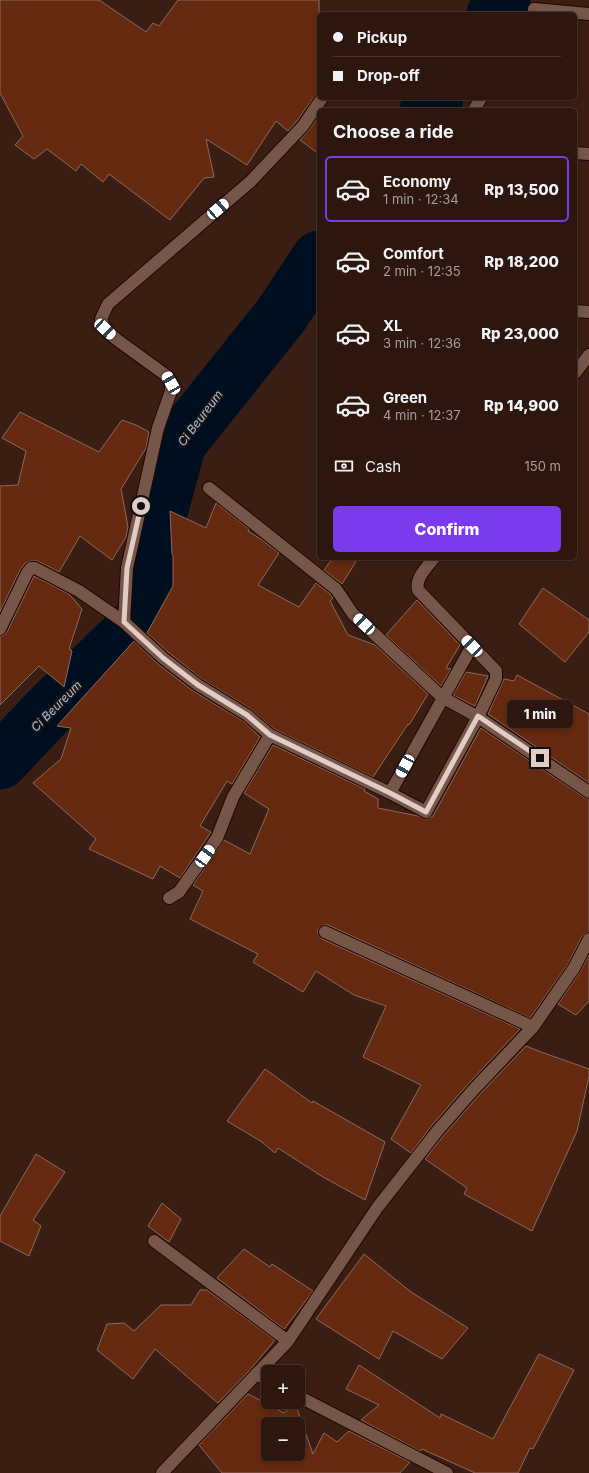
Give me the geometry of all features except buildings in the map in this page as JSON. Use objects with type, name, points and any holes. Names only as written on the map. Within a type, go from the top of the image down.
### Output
[{"type":"street","points":[[535,8],[571,12]]},
{"type":"street","points":[[577,13],[589,14]]},
{"type":"street","points":[[126,624],[127,568],[158,428],[171,391],[171,383],[167,376],[116,339],[105,329],[101,319],[108,304],[251,181],[303,126],[321,100]]},
{"type":"street","points":[[577,154],[589,154]]},
{"type":"street","points":[[577,311],[589,312]]},
{"type":"street","points":[[577,370],[589,355]]},
{"type":"street","points":[[209,488],[336,589],[353,614],[442,697],[478,716],[589,792]]},
{"type":"street","points":[[0,629],[27,573],[33,568],[79,591],[126,624],[163,658],[198,685],[247,715],[270,735],[426,812],[478,716],[496,679],[496,671],[418,590],[417,585],[421,575],[432,560]]},
{"type":"street","points":[[390,793],[442,697],[472,646]]},
{"type":"street","points":[[169,898],[179,892],[218,838],[233,797],[270,735]]},
{"type":"street","points":[[325,932],[533,1027]]},
{"type":"street","points":[[162,1473],[288,1340],[377,1208],[439,1129],[475,1088],[533,1027],[574,968],[589,939]]},
{"type":"street","points":[[154,1241],[288,1340]]},
{"type":"street","points":[[256,1374],[261,1376]]},
{"type":"street","points":[[305,1400],[447,1473]]},
{"type":"waterway","name":"Ci Beureum","points":[[495,12],[503,0]]},
{"type":"waterway","name":"Ci Beureum","points":[[428,108],[434,100]]},
{"type":"waterway","name":"Ci Beureum","points":[[0,762],[53,706],[144,618],[157,579],[159,516],[179,443],[282,314],[317,261]]},
{"type":"route","points":[[141,506],[127,568],[124,622],[163,658],[198,685],[247,715],[270,735],[426,812],[478,716],[540,758]]}]
